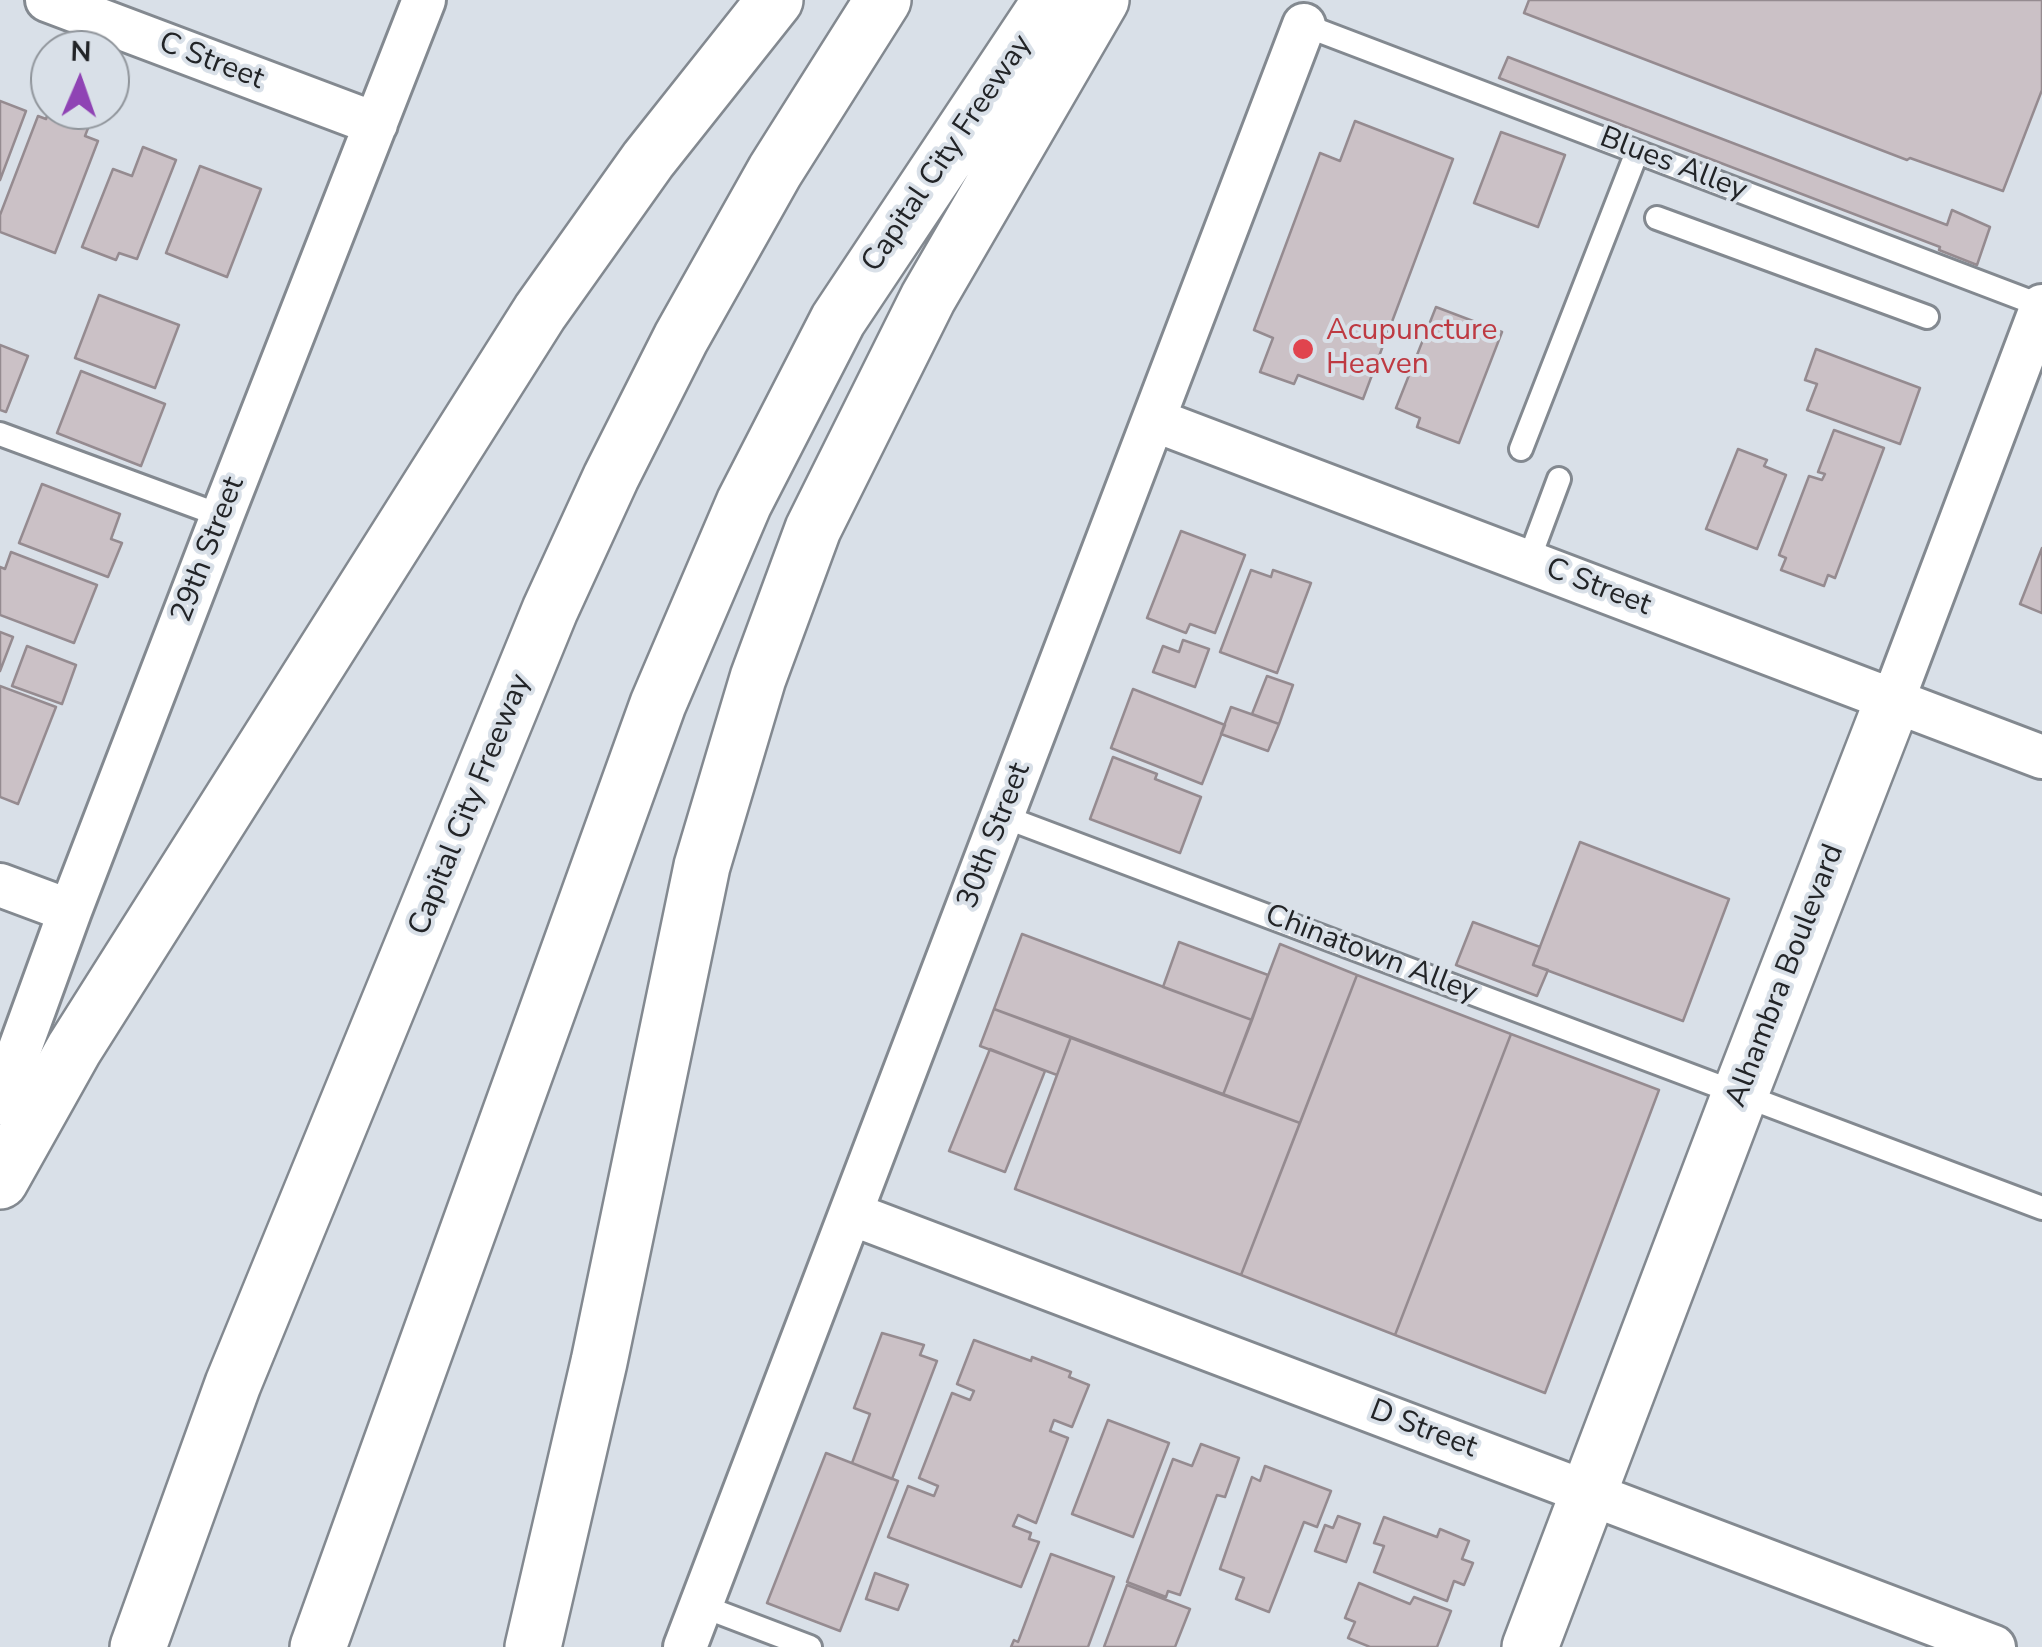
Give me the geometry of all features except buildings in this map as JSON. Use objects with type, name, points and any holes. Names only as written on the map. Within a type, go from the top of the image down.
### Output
[{"type":"main road","points":[[0,1181],[74,1049],[540,312],[648,160],[775,0]]},
{"type":"main road","name":"Capital City Freeway","points":[[138,1647],[232,1384],[550,610],[680,338],[775,171],[883,0]]},
{"type":"main road","name":"Capital City Freeway","points":[[318,1647],[658,704],[744,503],[838,320],[1051,0]]},
{"type":"main road","points":[[533,1647],[599,1362],[702,866],[758,678],[813,529],[919,316],[1101,0]]},
{"type":"main road","name":"Alhambra Boulevard","points":[[1530,1647],[1893,700]]},
{"type":"street","name":"C Street","points":[[46,0],[376,124]]},
{"type":"street","name":"29th Street","points":[[0,1103],[70,911],[424,0]]},
{"type":"street","name":"30th Street","points":[[685,1647],[1304,24]]},
{"type":"street","name":"Alhambra Boulevard","points":[[1893,700],[2042,306]]},
{"type":"street","name":"C Street","points":[[1154,420],[2042,757]]},
{"type":"street","points":[[0,885],[70,911]]},
{"type":"street","name":"D Street","points":[[852,1214],[1994,1647]]},
{"type":"lane","name":"Blues Alley","points":[[1304,24],[2042,306]]},
{"type":"lane","points":[[1521,450],[1637,152]]},
{"type":"lane","points":[[1657,218],[1927,317]]},
{"type":"lane","points":[[0,434],[222,516]]},
{"type":"lane","points":[[1528,562],[1559,478]]},
{"type":"lane","name":"Chinatown Alley","points":[[1002,816],[2042,1208]]},
{"type":"lane","points":[[702,1606],[810,1647]]},
{"type":"place","name":"Acupuncture Heaven","points":[[1303,349]]}]
